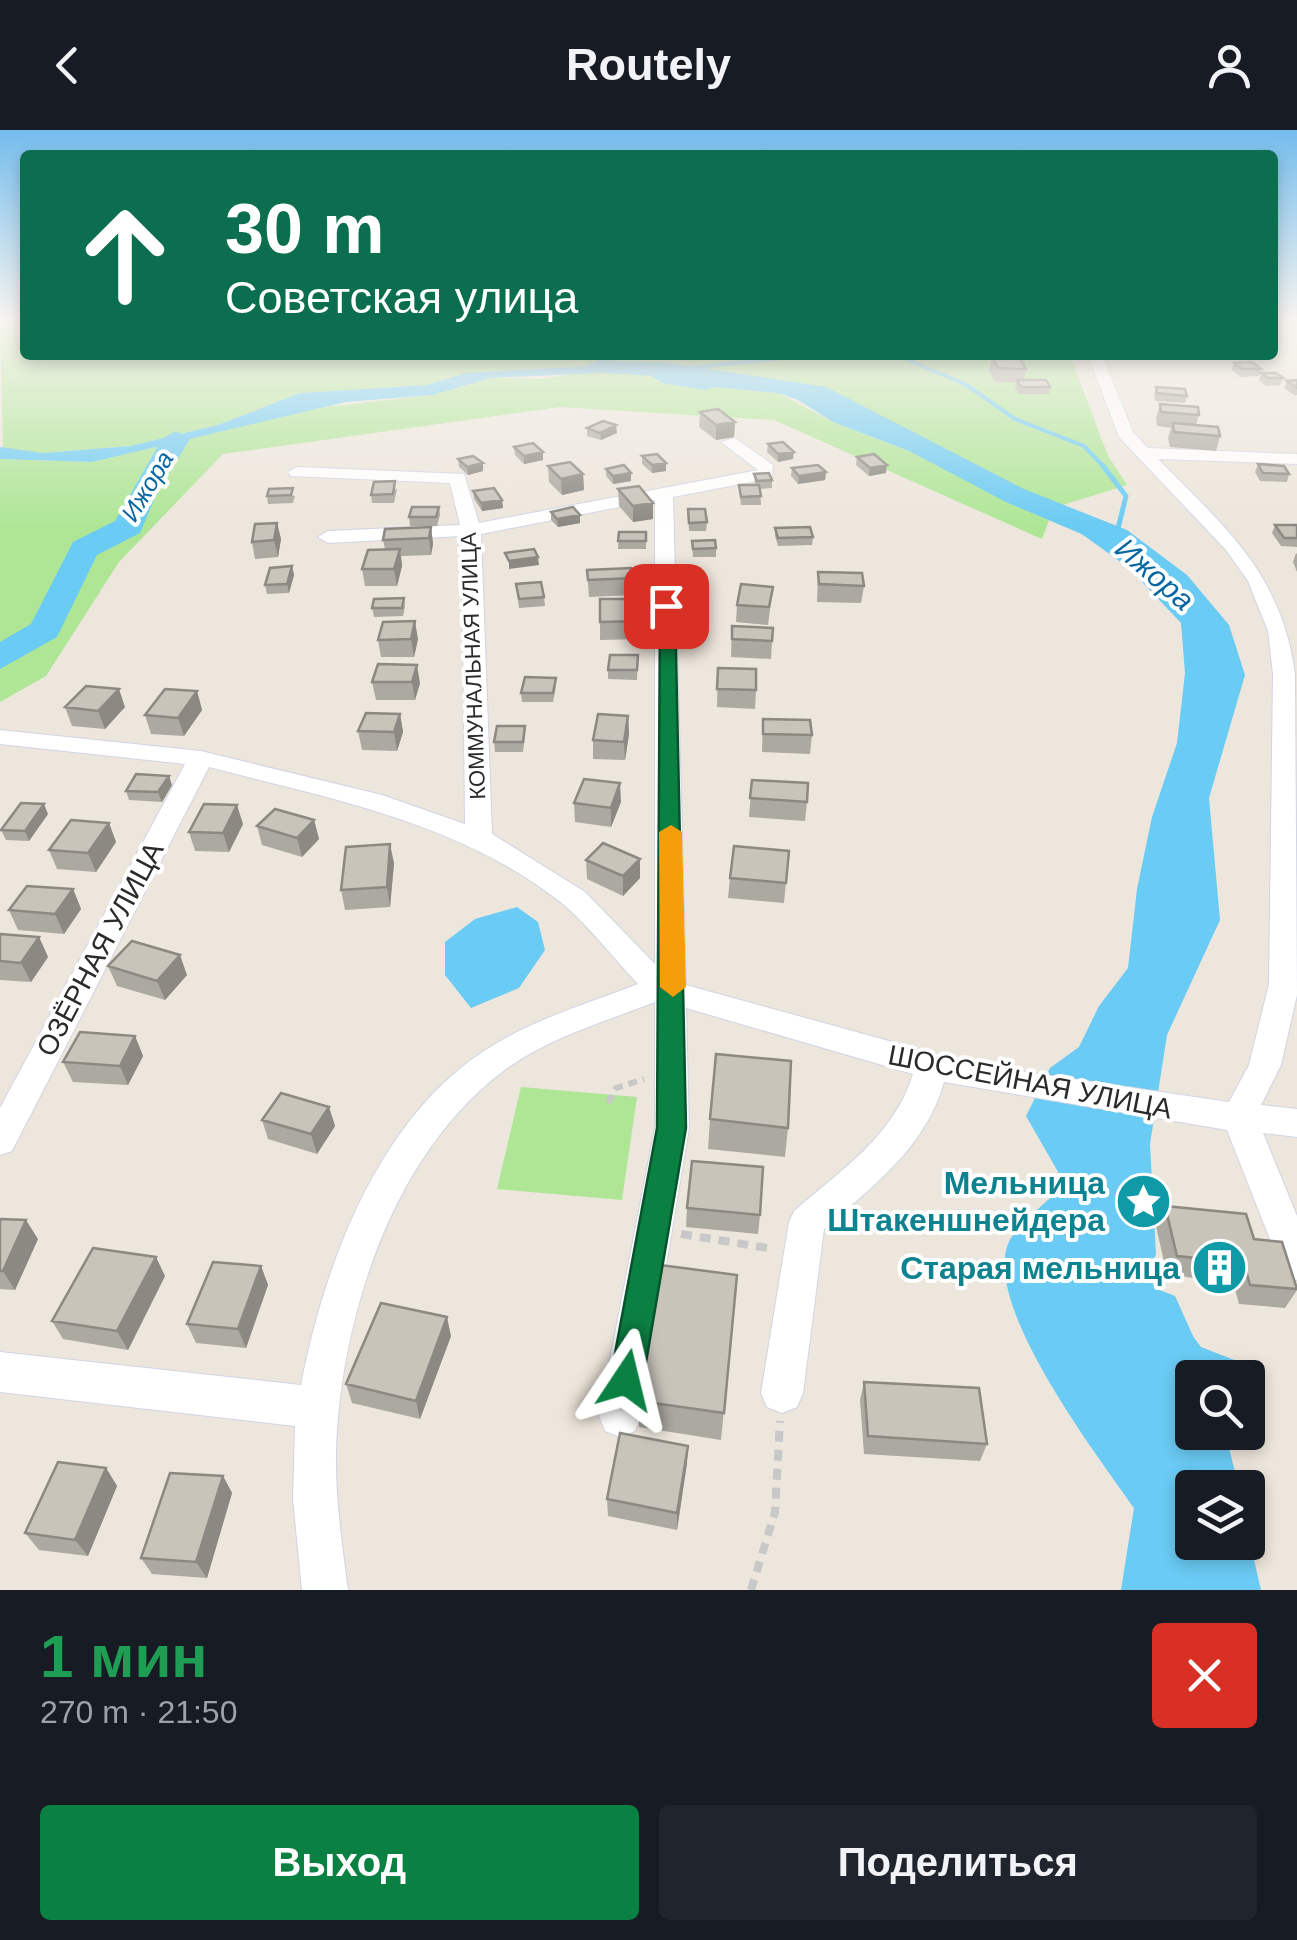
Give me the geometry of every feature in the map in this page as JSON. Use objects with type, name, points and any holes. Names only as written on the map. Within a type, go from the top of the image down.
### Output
[{"type":"street","points":[[1107,389],[1114,410],[1141,453],[1234,546],[1271,604],[1279,631],[1284,674],[1291,984],[1265,1065],[1239,1116],[1297,1263]]},
{"type":"street","points":[[328,537],[470,530],[766,474],[767,470],[729,442]]},
{"type":"street","points":[[1141,453],[1297,459]]},
{"type":"street","name":"КОММУНАЛЬНАЯ УЛИЦА","points":[[296,472],[458,478],[470,530],[478,838]]},
{"type":"street","points":[[620,1416],[672,1128],[664,494]]},
{"type":"street","points":[[0,738],[200,758],[373,801],[478,838],[575,898],[668,995]]},
{"type":"street","name":"ОЗЁРНАЯ УЛИЦА","points":[[0,1141],[200,758]]},
{"type":"street","points":[[325,1590],[314,1503],[318,1408],[352,1278],[392,1177],[435,1112],[492,1062],[557,1029],[668,995]]},
{"type":"street","name":"ШОССЕЙНАЯ УЛИЦА","points":[[668,995],[976,1078],[1192,1112],[1297,1122]]},
{"type":"street","points":[[782,1393],[807,1222],[882,1154],[918,1114],[932,1069]]},
{"type":"street","points":[[0,1372],[318,1408]]},
{"type":"path","points":[[608,1103],[616,1088],[630,1080],[673,1078]]},
{"type":"path","points":[[654,1228],[766,1246],[802,1257]]},
{"type":"path","points":[[751,1590],[775,1512],[782,1393]]},
{"type":"green space","points":[[2,389],[361,389],[300,393],[218,425],[130,446],[43,453],[3,448]]},
{"type":"green space","points":[[452,389],[738,389],[778,393],[833,422],[909,451],[1049,520],[1042,539],[774,420],[560,407],[223,454],[119,562],[46,676],[0,702],[0,459],[92,462],[301,410],[432,395]]},
{"type":"green space","points":[[780,389],[1083,389],[1108,456],[1127,485],[1053,508],[939,452],[851,419],[816,395]]},
{"type":"green space","points":[[521,1087],[637,1097],[622,1200],[497,1189]]},
{"type":"water","points":[[452,389],[432,395],[346,402],[92,462],[0,459],[0,447],[43,453],[130,446],[218,425],[300,393]]},
{"type":"water","points":[[738,389],[780,389],[816,395],[851,419],[939,452],[1084,522],[1188,585],[1222,664],[1205,792],[1190,855],[1196,907],[1173,984],[1151,1002],[1119,1076],[1096,1151],[1138,1220],[1153,1284],[1201,1347],[1234,1360],[1175,1360],[1175,1373],[1161,1382],[1173,1452],[1182,1470],[1175,1470],[1175,1560],[1202,1560],[1201,1590],[1121,1590],[1134,1508],[1046,1376],[1010,1298],[1005,1264],[1016,1231],[1065,1184],[1026,1116],[1050,1068],[1079,1047],[1099,1006],[1128,968],[1137,889],[1152,817],[1177,743],[1185,673],[1181,623],[1129,568],[1079,532],[1009,503],[909,451],[833,422],[798,400],[778,393]]},
{"type":"water","points":[[517,907],[538,922],[545,950],[519,988],[471,1008],[445,975],[445,942],[475,919]]},
{"type":"building","points":[[1156,389],[1185,389],[1187,396],[1157,393]]},
{"type":"building","points":[[1160,404],[1198,407],[1199,415],[1161,412]]},
{"type":"building","points":[[718,409],[735,422],[716,425],[700,412]]},
{"type":"building","points":[[603,421],[616,425],[600,433],[587,428]]},
{"type":"building","points":[[1173,423],[1218,427],[1220,436],[1174,432]]},
{"type":"building","points":[[783,442],[794,452],[778,454],[768,444]]},
{"type":"building","points":[[533,443],[543,452],[524,456],[514,447]]},
{"type":"building","points":[[657,454],[666,463],[652,465],[642,456]]},
{"type":"building","points":[[874,454],[887,465],[870,468],[857,457]]},
{"type":"building","points":[[473,456],[483,463],[467,467],[458,459]]},
{"type":"building","points":[[570,462],[583,474],[561,479],[548,466]]},
{"type":"building","points":[[1258,464],[1284,466],[1289,474],[1263,473]]},
{"type":"building","points":[[624,465],[631,473],[613,476],[606,469]]},
{"type":"building","points":[[818,465],[826,472],[799,476],[792,468]]},
{"type":"building","points":[[769,473],[772,480],[757,481],[754,474]]},
{"type":"building","points":[[395,481],[393,494],[371,495],[374,482]]},
{"type":"building","points":[[739,485],[759,485],[761,496],[741,497]]},
{"type":"building","points":[[639,486],[653,503],[633,506],[618,489]]},
{"type":"building","points":[[293,488],[291,495],[267,496],[269,489]]},
{"type":"building","points":[[494,488],[502,500],[481,503],[473,491]]},
{"type":"building","points":[[412,507],[439,507],[436,517],[409,517]]},
{"type":"building","points":[[573,507],[580,515],[557,519],[551,512]]},
{"type":"building","points":[[688,509],[705,509],[707,522],[689,523]]},
{"type":"building","points":[[277,523],[274,540],[252,542],[255,524]]},
{"type":"building","points":[[1275,525],[1297,525],[1297,538],[1284,538]]},
{"type":"building","points":[[431,527],[429,538],[383,540],[385,529]]},
{"type":"building","points":[[810,527],[813,537],[778,538],[775,528]]},
{"type":"building","points":[[619,532],[646,532],[646,541],[618,541]]},
{"type":"building","points":[[715,540],[716,548],[693,549],[692,541]]},
{"type":"building","points":[[400,549],[394,569],[362,569],[368,550]]},
{"type":"building","points":[[534,549],[538,557],[509,561],[505,553]]},
{"type":"building","points":[[292,566],[287,584],[265,585],[270,568]]},
{"type":"building","points":[[631,568],[633,578],[588,580],[587,570]]},
{"type":"building","points":[[818,572],[862,573],[864,586],[819,584]]},
{"type":"building","points":[[541,582],[544,597],[519,599],[516,584]]},
{"type":"building","points":[[741,584],[773,587],[769,607],[737,605]]},
{"type":"building","points":[[404,598],[402,608],[372,608],[374,599]]},
{"type":"building","points":[[600,599],[638,599],[639,621],[600,622]]},
{"type":"building","points":[[415,621],[411,639],[378,640],[383,622]]},
{"type":"building","points":[[732,626],[773,628],[772,641],[732,639]]},
{"type":"building","points":[[610,655],[638,655],[637,670],[608,670]]},
{"type":"building","points":[[378,664],[417,665],[412,682],[372,682]]},
{"type":"building","points":[[718,668],[756,669],[756,690],[717,689]]},
{"type":"building","points":[[525,677],[556,678],[553,693],[521,693]]},
{"type":"building","points":[[86,686],[119,689],[98,711],[65,707]]},
{"type":"building","points":[[165,689],[197,691],[178,718],[145,715]]},
{"type":"building","points":[[366,713],[400,714],[394,732],[358,731]]},
{"type":"building","points":[[598,714],[628,716],[624,742],[593,740]]},
{"type":"building","points":[[763,719],[810,720],[812,735],[763,734]]},
{"type":"building","points":[[497,726],[525,726],[523,742],[494,742]]},
{"type":"building","points":[[136,774],[169,776],[158,792],[126,791]]},
{"type":"building","points":[[584,779],[620,783],[611,808],[574,803]]},
{"type":"building","points":[[752,780],[808,783],[807,802],[750,798]]},
{"type":"building","points":[[21,803],[44,804],[25,831],[1,830]]},
{"type":"building","points":[[204,804],[237,805],[223,833],[189,832]]},
{"type":"building","points":[[275,809],[314,820],[297,838],[257,826]]},
{"type":"building","points":[[71,820],[109,823],[88,853],[49,850]]},
{"type":"building","points":[[603,843],[640,859],[623,876],[586,860]]},
{"type":"building","points":[[390,844],[387,887],[341,890],[346,847]]},
{"type":"building","points":[[734,846],[789,851],[786,883],[730,878]]},
{"type":"building","points":[[27,886],[73,889],[55,914],[9,910]]},
{"type":"building","points":[[0,934],[39,937],[21,963],[0,961]]},
{"type":"building","points":[[132,941],[180,955],[157,981],[108,966]]},
{"type":"building","points":[[80,1032],[135,1036],[120,1066],[63,1062]]},
{"type":"building","points":[[716,1054],[791,1061],[788,1128],[710,1119]]},
{"type":"building","points":[[281,1093],[329,1107],[311,1134],[262,1120]]},
{"type":"building","points":[[692,1161],[763,1167],[760,1215],[687,1208]]},
{"type":"building","points":[[1165,1206],[1246,1214],[1254,1239],[1282,1242],[1297,1289],[1250,1285],[1244,1263],[1177,1256]]},
{"type":"building","points":[[0,1219],[26,1220],[3,1271],[0,1271]]},
{"type":"building","points":[[93,1248],[156,1257],[117,1331],[52,1321]]},
{"type":"building","points":[[213,1262],[261,1266],[238,1329],[187,1324]]},
{"type":"building","points":[[660,1265],[737,1275],[724,1413],[639,1401]]},
{"type":"building","points":[[381,1303],[447,1317],[416,1401],[346,1384]]},
{"type":"building","points":[[864,1382],[979,1388],[987,1444],[868,1436]]},
{"type":"building","points":[[620,1433],[688,1446],[677,1513],[607,1499]]},
{"type":"building","points":[[58,1462],[106,1468],[75,1540],[25,1533]]},
{"type":"building","points":[[170,1473],[223,1476],[196,1562],[141,1558]]},
{"type":"waterway","name":"Ижора","points":[[802,389],[817,392],[1014,495],[1116,537],[1175,582],[1211,625],[1226,675],[1188,798],[1196,920],[1141,1035],[1121,1144],[1125,1254]]},
{"type":"waterway","points":[[972,389],[1015,419],[1084,446],[1106,469]]},
{"type":"waterway","name":"Ижора","points":[[0,658],[45,630],[84,549],[129,526],[143,491],[176,439]]},
{"type":"waterway","points":[[1103,466],[1126,496],[1116,537]]},
{"type":"waterway","name":"Ижора","points":[[1152,1317],[1179,1379],[1199,1470]]},
{"type":"waterway","name":"Ижора","points":[[1217,1560],[1223,1590]]},
{"type":"slow traffic","points":[[671,832],[673,987]]},
{"type":"place","name":"Мельница Штакеншнейдера","points":[[1144,1201]]},
{"type":"place","name":"Старая мельница","points":[[1219,1268]]},
{"type":"route","points":[[626,1380],[672,1128],[666,606]]}]
